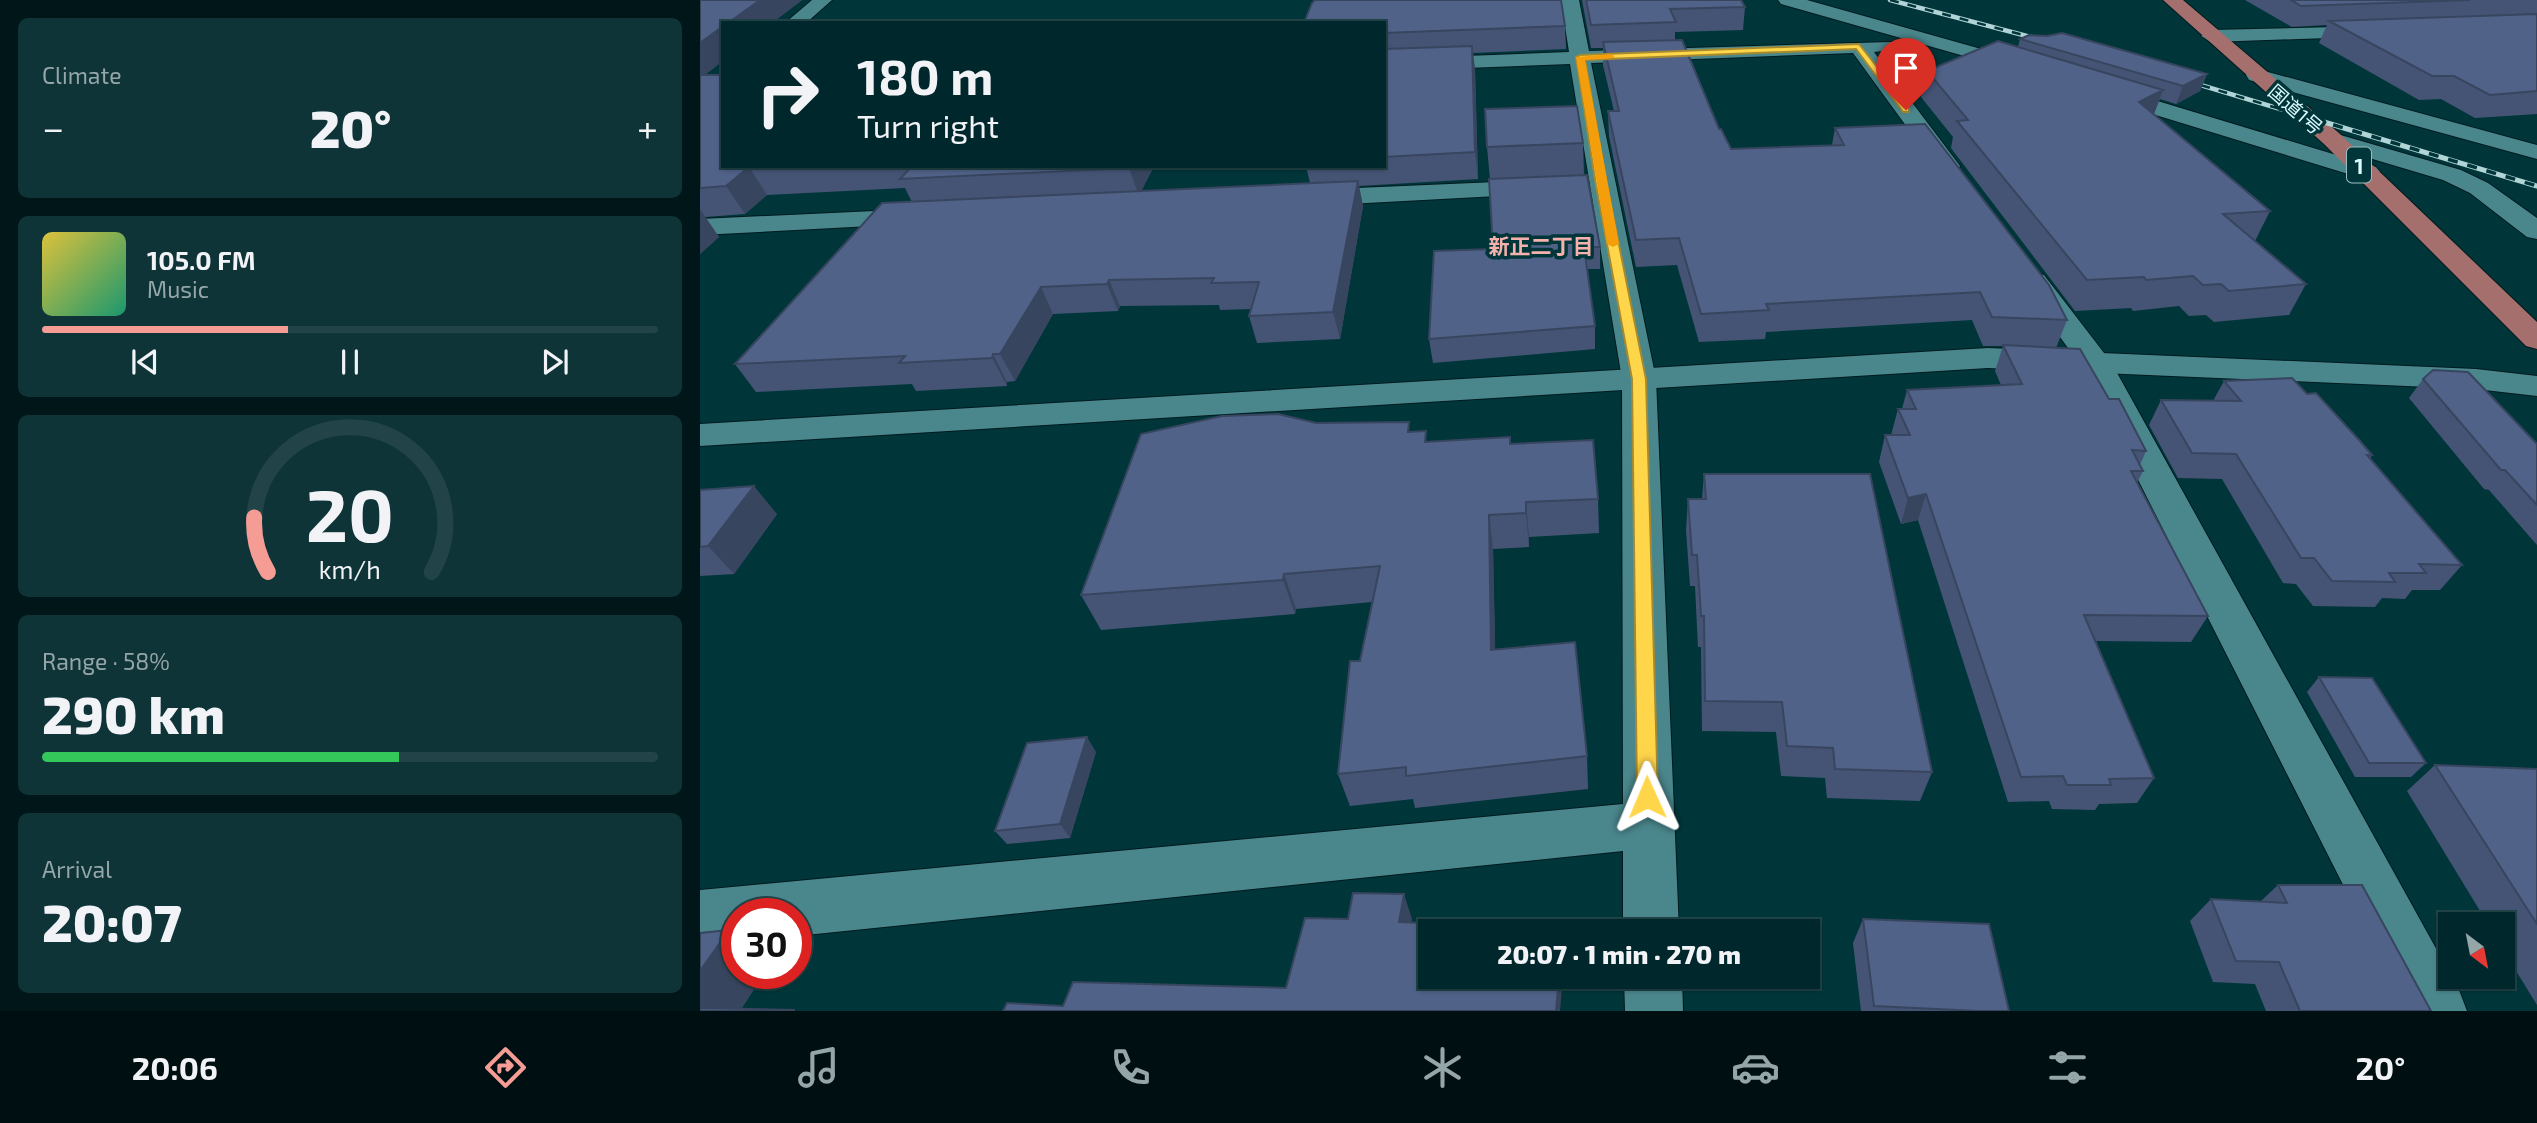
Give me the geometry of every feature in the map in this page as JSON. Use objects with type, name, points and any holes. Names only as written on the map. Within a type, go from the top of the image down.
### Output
[{"type":"highway","name":"国道1号","points":[[2172,0],[2332,139],[2537,339]]},
{"type":"street","points":[[797,21],[823,0]]},
{"type":"street","points":[[1570,0],[1601,185],[1639,379],[1651,919]]},
{"type":"street","points":[[1787,0],[1945,43],[2049,75]]},
{"type":"street","points":[[2211,36],[2395,31]]},
{"type":"street","points":[[1386,65],[1945,43]]},
{"type":"street","points":[[1859,47],[1964,188]]},
{"type":"street","points":[[2257,75],[2537,152]]},
{"type":"street","points":[[2088,87],[2367,172]]},
{"type":"street","points":[[2332,139],[2452,175],[2470,184],[2537,231]]},
{"type":"street","points":[[1283,200],[1601,185]]},
{"type":"street","points":[[700,227],[950,215]]},
{"type":"street","points":[[2021,264],[2095,362],[2438,1011]]},
{"type":"street","points":[[700,435],[1988,358],[2476,379],[2537,386]]},
{"type":"street","points":[[812,907],[1648,825]]},
{"type":"street","points":[[700,918],[721,916]]},
{"type":"street","points":[[1653,989],[1654,1011]]},
{"type":"building","points":[[700,0],[760,0],[731,21],[721,21],[721,27],[700,43]]},
{"type":"building","points":[[1315,0],[1561,0],[1565,26],[1386,33],[1386,21],[1305,21]]},
{"type":"building","points":[[1586,0],[1741,0],[1745,7],[1670,9],[1676,22],[1591,25]]},
{"type":"building","points":[[2291,0],[2470,0],[2301,6]]},
{"type":"building","points":[[2537,14],[2537,91],[2490,95],[2454,76],[2432,76],[2329,21]]},
{"type":"building","points":[[2062,33],[2207,74],[2183,86],[2020,39],[2029,35]]},
{"type":"building","points":[[1682,40],[1719,129],[1731,149],[1844,145],[1835,128],[1925,124],[2049,285],[2067,320],[1992,317],[1980,292],[1766,304],[1769,310],[1701,314],[1679,238],[1636,240],[1608,111],[1619,111],[1603,42]]},
{"type":"building","points":[[1998,41],[2163,90],[2139,102],[2270,211],[2223,214],[2306,284],[2229,291],[2221,284],[2203,285],[2193,276],[2146,280],[2144,277],[2087,280],[1957,121],[1968,120],[1927,71]]},
{"type":"building","points":[[1472,46],[1475,152],[1386,157],[1386,49]]},
{"type":"building","points":[[700,75],[721,75],[721,168],[748,168],[726,186],[700,188]]},
{"type":"building","points":[[1577,106],[1583,143],[1487,147],[1485,109]]},
{"type":"building","points":[[910,168],[1129,168],[900,179]]},
{"type":"building","points":[[1587,175],[1600,247],[1584,247],[1595,326],[1429,339],[1434,251],[1493,249],[1489,179]]},
{"type":"building","points":[[1358,181],[1333,312],[1249,316],[1259,282],[1211,283],[1214,278],[1109,280],[1107,284],[1041,287],[1000,354],[993,354],[992,358],[899,363],[905,356],[735,364],[882,203]]},
{"type":"building","points":[[2003,345],[2080,349],[2109,399],[2119,399],[2146,451],[2132,450],[2143,471],[2131,471],[2208,616],[2084,615],[2154,778],[2109,779],[2111,785],[2067,785],[2063,776],[2021,777],[1926,494],[1908,498],[1885,435],[1910,435],[1898,409],[1916,409],[1907,390],[2022,384]]},
{"type":"building","points":[[2433,370],[2468,372],[2537,444],[2537,505],[2505,470],[2501,470],[2423,379]]},
{"type":"building","points":[[2292,378],[2307,394],[2316,393],[2360,441],[2372,455],[2367,455],[2462,565],[2419,564],[2426,573],[2389,573],[2395,582],[2332,581],[2314,558],[2301,558],[2236,454],[2192,453],[2161,400],[2241,401],[2224,381]]},
{"type":"building","points":[[1278,414],[1316,423],[1409,422],[1408,432],[1426,431],[1425,442],[1510,437],[1510,444],[1593,440],[1598,499],[1526,502],[1526,513],[1489,515],[1491,650],[1575,642],[1587,756],[1406,776],[1406,767],[1338,774],[1350,661],[1360,661],[1380,566],[1284,574],[1283,580],[1081,595],[1141,434],[1222,416]]},
{"type":"building","points":[[1704,474],[1870,474],[1932,772],[1835,769],[1833,748],[1787,746],[1782,702],[1705,701],[1704,616],[1701,616],[1697,555],[1692,555],[1688,499],[1706,499]]},
{"type":"building","points":[[754,486],[708,546],[700,547],[700,490]]},
{"type":"building","points":[[2319,677],[2372,678],[2426,763],[2369,763]]},
{"type":"building","points":[[1087,737],[1060,824],[995,831],[1027,743]]},
{"type":"building","points":[[2435,765],[2537,769],[2537,924]]},
{"type":"building","points":[[2278,885],[2362,885],[2431,1011],[2300,1011],[2279,962],[2236,961],[2211,899],[2287,903]]},
{"type":"building","points":[[1353,893],[1404,894],[1399,922],[1418,923],[1418,989],[1558,989],[1556,1011],[1003,1011],[1007,1003],[1063,1006],[1073,982],[1286,988],[1305,918],[1348,919]]},
{"type":"building","points":[[1863,919],[1989,924],[2009,1011],[1874,1006]]},
{"type":"building","points":[[721,931],[721,941],[700,971],[700,933]]},
{"type":"building","points":[[700,1008],[795,1010],[700,1011]]},
{"type":"railway","points":[[1890,0],[2046,41]]},
{"type":"railway","points":[[2184,80],[2320,121]]},
{"type":"railway","points":[[2314,119],[2537,186]]},
{"type":"slow traffic","points":[[1612,56],[1580,57],[1613,244]]},
{"type":"district","name":"新正二丁目","points":[[1541,245]]},
{"type":"route","points":[[1647,797],[1639,379],[1601,185],[1580,57],[1859,47],[1906,110]]}]
